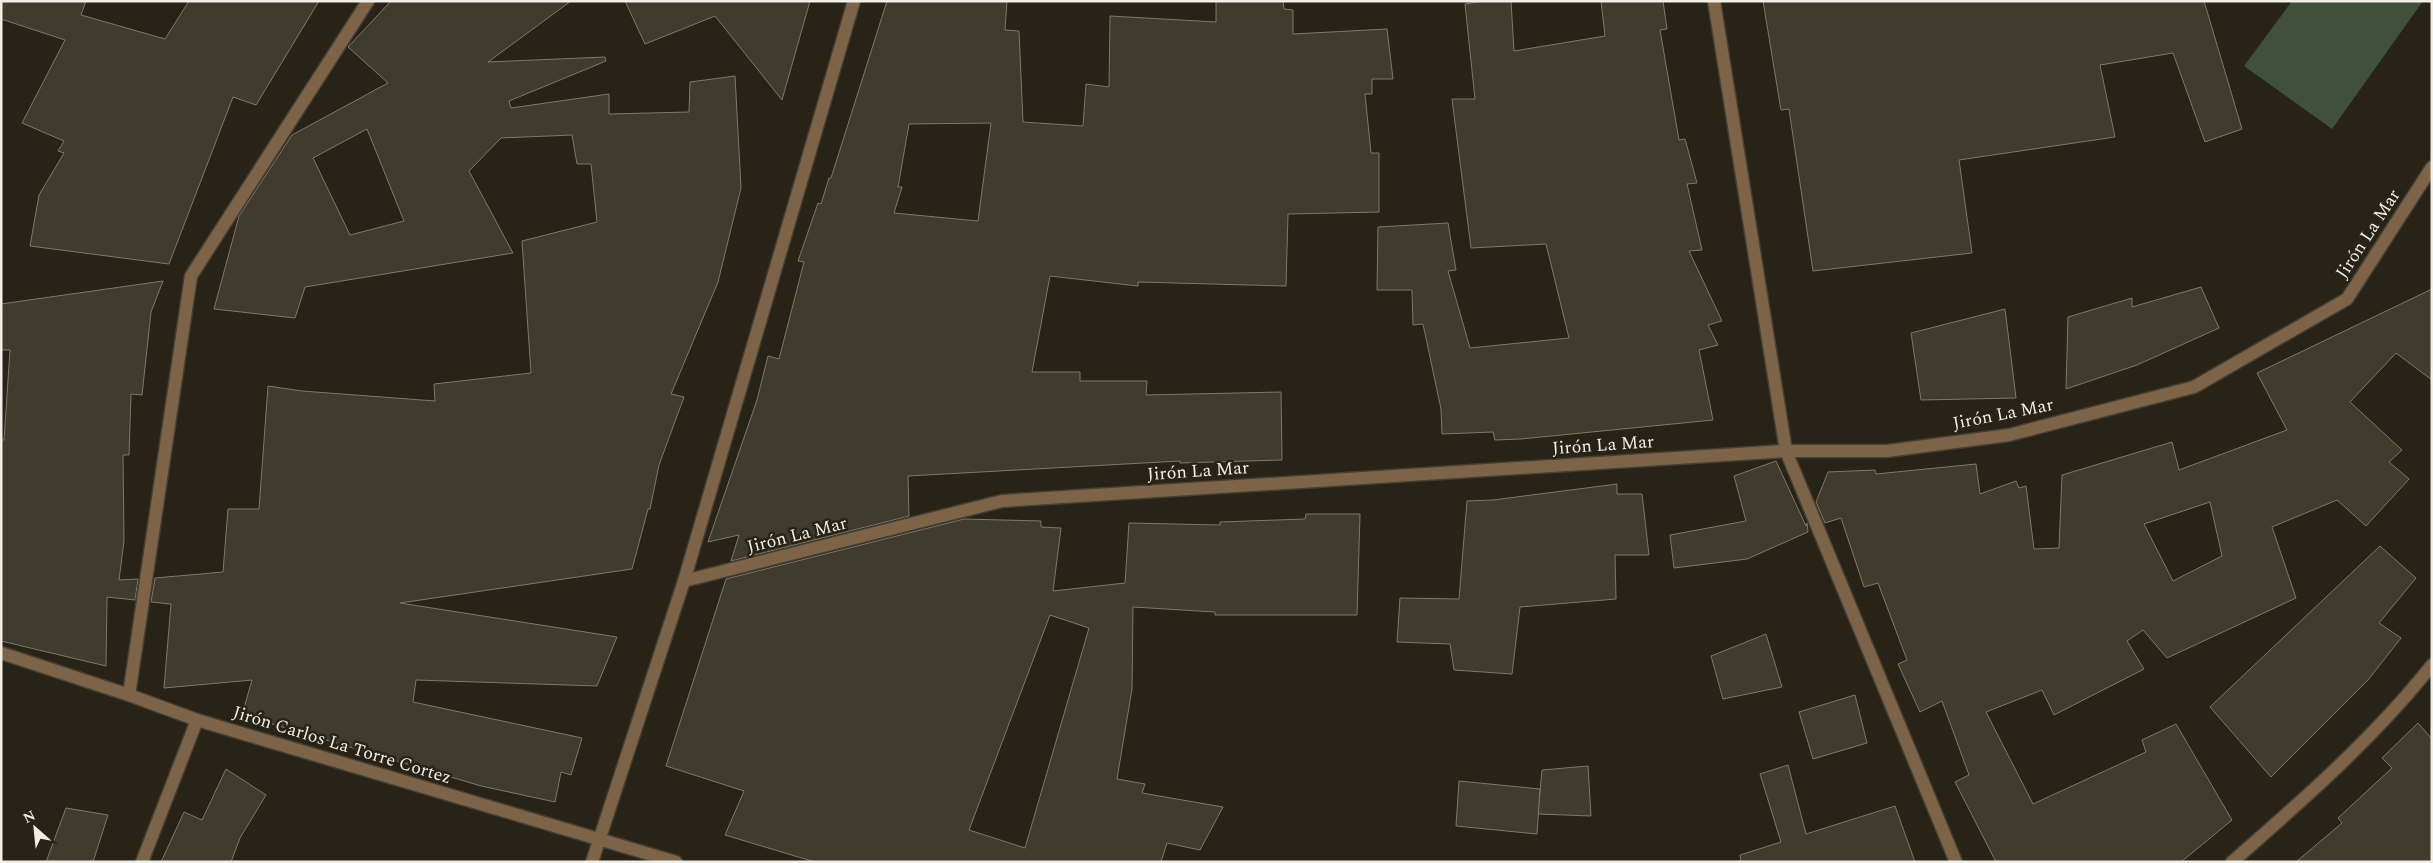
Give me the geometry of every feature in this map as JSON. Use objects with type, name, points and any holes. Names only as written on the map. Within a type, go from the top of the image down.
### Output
[{"type":"street","points":[[129,695],[191,276],[368,1]]},
{"type":"street","points":[[592,862],[684,581],[854,1]]},
{"type":"street","points":[[1714,1],[1786,451],[1956,862]]},
{"type":"street","name":"Jirón La Mar","points":[[684,581],[1002,501],[1786,451],[1887,451],[2010,435],[2194,387],[2347,299],[2432,167]]},
{"type":"street","name":"Jirón Carlos La Torre Cortez","points":[[1,653],[129,695],[197,720],[676,862]]},
{"type":"street","points":[[2232,862],[2310,793],[2407,696],[2432,665]]},
{"type":"street","points":[[142,862],[197,720]]},
{"type":"green space","points":[[2292,1],[2423,1],[2332,129],[2244,66]]},
{"type":"building","points":[[1,1],[86,1],[81,15],[165,39],[189,1],[319,1],[256,105],[233,97],[169,264],[30,246],[39,195],[64,153],[58,151],[64,141],[22,123],[65,40],[1,19]]},
{"type":"building","points":[[391,1],[571,1],[488,62],[605,57],[606,61],[509,101],[511,108],[609,94],[609,114],[689,112],[690,82],[735,76],[741,188],[718,282],[671,394],[684,397],[659,465],[650,509],[648,509],[632,569],[400,603],[617,637],[597,686],[416,680],[413,702],[582,738],[571,775],[561,772],[555,802],[481,786],[242,715],[252,680],[164,688],[171,604],[151,602],[155,578],[223,572],[228,509],[259,509],[268,386],[302,391],[435,401],[434,384],[531,373],[522,241],[597,222],[591,164],[577,164],[572,135],[501,138],[469,171],[513,253],[305,287],[295,318],[214,309],[239,216],[292,135],[388,83],[348,47]],"holes":[[[367,129],[404,221],[350,235],[313,158]]]},
{"type":"building","points":[[625,1],[810,1],[782,100],[715,16],[645,44]]},
{"type":"building","points":[[887,1],[1007,1],[1005,30],[1019,31],[1023,122],[1083,126],[1086,84],[1109,87],[1110,16],[1216,22],[1216,1],[1283,1],[1284,9],[1293,10],[1293,34],[1387,29],[1393,79],[1372,79],[1372,94],[1365,94],[1371,153],[1379,153],[1379,212],[1288,214],[1286,286],[1138,282],[1138,286],[1050,276],[1032,372],[1080,372],[1080,381],[1147,381],[1146,395],[1281,392],[1282,460],[1180,463],[1180,461],[908,476],[909,516],[731,561],[739,535],[708,542],[757,400],[768,356],[779,359],[804,262],[798,261],[818,203],[821,204],[829,178],[831,178]],"holes":[[[991,123],[978,221],[894,213],[902,187],[898,187],[909,124]]]},
{"type":"building","points":[[1484,1],[1511,1],[1514,51],[1605,36],[1601,1],[1663,1],[1667,29],[1660,30],[1679,140],[1685,139],[1697,183],[1687,184],[1702,250],[1689,251],[1722,321],[1708,325],[1718,345],[1699,350],[1713,420],[1521,439],[1495,440],[1493,432],[1442,434],[1441,409],[1423,324],[1413,325],[1412,290],[1377,290],[1378,227],[1448,223],[1456,270],[1448,271],[1470,348],[1569,338],[1546,244],[1471,248],[1452,99],[1475,99],[1465,4]]},
{"type":"building","points":[[1763,1],[2204,1],[2242,129],[2205,142],[2173,53],[2100,65],[2115,137],[1959,160],[1972,253],[1813,271],[1789,109],[1781,110]]},
{"type":"building","points":[[163,281],[151,312],[142,395],[131,394],[129,455],[123,455],[124,541],[119,580],[138,579],[135,600],[107,597],[106,666],[1,641],[1,440],[4,440],[10,350],[1,350],[1,304]]},
{"type":"building","points":[[2201,287],[2219,328],[2137,365],[2066,389],[2068,317],[2132,298],[2132,307]]},
{"type":"building","points":[[2432,289],[2432,380],[2396,353],[2350,402],[2402,450],[2389,462],[2409,479],[2366,526],[2337,500],[2272,527],[2296,598],[2167,658],[2143,630],[2127,641],[2144,669],[2054,715],[2042,690],[1986,712],[2033,804],[2146,752],[2142,740],[2176,724],[2232,820],[2181,862],[1996,862],[1955,782],[1969,775],[1942,701],[1920,712],[1898,664],[1907,660],[1878,583],[1864,587],[1841,518],[1825,523],[1816,502],[1828,472],[1875,470],[1876,474],[1976,464],[1980,494],[2016,481],[2019,488],[2026,486],[2034,549],[2059,548],[2062,475],[2172,442],[2179,470],[2287,430],[2257,373]],"holes":[[[2210,502],[2222,556],[2173,581],[2144,524]]]},
{"type":"building","points":[[2005,309],[2016,398],[1921,400],[1911,333]]},
{"type":"building","points":[[1776,461],[1806,526],[1807,523],[1808,532],[1747,559],[1674,568],[1670,535],[1746,521],[1734,476]]},
{"type":"building","points":[[1617,484],[1617,494],[1642,494],[1649,555],[1615,555],[1616,599],[1520,607],[1512,674],[1454,670],[1450,644],[1397,642],[1400,598],[1459,599],[1467,501],[1493,500]]},
{"type":"building","points":[[1306,514],[1360,514],[1357,615],[1215,615],[1215,612],[1133,607],[1132,689],[1117,779],[1145,784],[1142,793],[1223,807],[1200,850],[1167,843],[1161,862],[815,862],[725,835],[744,791],[666,766],[726,579],[964,519],[1041,521],[1041,527],[1061,528],[1053,591],[1125,583],[1129,523],[1220,525],[1220,522],[1305,519]],"holes":[[[1050,615],[1089,628],[1025,848],[969,830]]]},
{"type":"building","points":[[2380,546],[2416,578],[2379,623],[2401,638],[2368,680],[2271,777],[2210,707]]},
{"type":"building","points":[[1766,634],[1782,687],[1723,699],[1711,656]]},
{"type":"building","points":[[1855,695],[1867,743],[1813,759],[1799,712]]},
{"type":"building","points":[[2418,723],[2432,739],[2432,862],[2296,862],[2342,823],[2338,818],[2392,768],[2382,758]]},
{"type":"building","points":[[1788,765],[1806,834],[1895,806],[1915,862],[1741,862],[1740,855],[1781,842],[1760,774]]},
{"type":"building","points":[[1588,766],[1591,816],[1538,814],[1542,770]]},
{"type":"building","points":[[226,769],[266,795],[240,838],[231,862],[161,862],[184,812],[202,820]]},
{"type":"building","points":[[1459,781],[1540,789],[1537,834],[1456,826]]},
{"type":"building","points":[[66,808],[108,815],[93,862],[46,862]]}]
